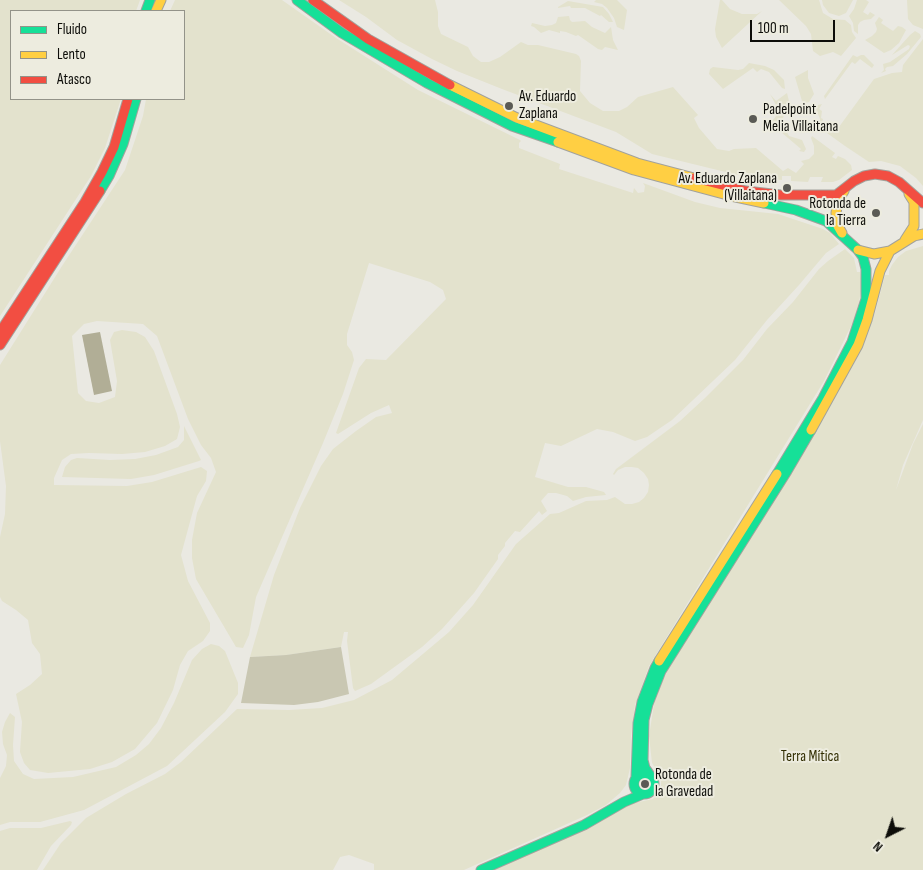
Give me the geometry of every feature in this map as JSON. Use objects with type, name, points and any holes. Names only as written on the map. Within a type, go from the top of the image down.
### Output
[{"type":"main road","points":[[297,0],[342,33],[390,62],[512,126],[634,170],[732,196],[796,210],[826,221],[858,250],[863,257],[866,269],[866,299],[852,342],[823,398],[781,468],[655,668],[642,702],[638,723],[635,781],[638,792],[643,794]]},
{"type":"main road","points":[[313,0],[368,39],[449,84],[517,118],[637,163],[746,191],[801,196],[836,195],[854,181],[864,176],[875,174],[894,179],[923,203]]},
{"type":"main road","points":[[0,332],[85,202],[102,172],[114,147],[128,100]]},
{"type":"main road","points":[[0,345],[109,176],[123,144],[136,100]]},
{"type":"main road","points":[[844,190],[838,201],[836,214],[838,226],[844,238]]},
{"type":"main road","points":[[900,245],[908,237],[914,226],[914,208],[908,191]]},
{"type":"main road","points":[[858,250],[874,254],[890,251],[914,236],[923,234]]},
{"type":"main road","points":[[482,870],[584,824],[617,806],[648,793],[653,788],[654,780],[645,768],[643,760],[644,720],[661,671],[767,503],[828,401],[858,344],[867,320],[880,271],[890,251]]},
{"type":"main road","points":[[617,806],[629,792],[635,781],[644,773],[650,775]]},
{"type":"green space","points":[[0,0],[140,0],[136,10],[10,10],[10,100],[121,100],[105,148],[91,176],[0,316]]},
{"type":"green space","points":[[175,0],[282,0],[336,38],[418,90],[520,140],[519,148],[560,164],[559,169],[633,193],[634,188],[638,193],[644,192],[645,186],[643,183],[695,202],[720,208],[778,214],[823,229],[830,233],[839,244],[826,253],[767,320],[735,360],[672,420],[647,437],[635,441],[613,432],[597,429],[561,446],[545,443],[535,477],[568,487],[586,487],[604,492],[606,495],[586,497],[573,501],[567,496],[548,493],[541,501],[547,511],[542,515],[539,511],[520,532],[515,531],[505,543],[505,546],[498,555],[498,559],[474,593],[442,629],[422,647],[371,684],[355,691],[353,688],[347,641],[348,632],[344,632],[341,647],[286,655],[250,657],[274,575],[300,508],[321,466],[333,449],[356,431],[376,417],[392,413],[389,405],[371,413],[338,434],[336,433],[359,368],[366,359],[386,360],[446,299],[443,290],[430,282],[369,263],[347,334],[347,345],[352,352],[354,360],[343,394],[256,597],[249,635],[243,648],[236,647],[196,579],[192,558],[192,540],[197,513],[216,472],[211,458],[201,445],[188,419],[157,336],[143,324],[97,321],[84,324],[72,336],[78,393],[86,401],[99,403],[115,397],[117,381],[110,340],[114,332],[122,330],[136,332],[145,337],[154,351],[180,427],[177,439],[165,446],[145,452],[71,454],[62,460],[54,478],[54,485],[127,486],[152,482],[201,467],[207,471],[206,481],[197,496],[181,555],[188,581],[210,623],[210,631],[203,641],[188,651],[180,665],[173,690],[157,723],[135,749],[112,762],[90,769],[48,773],[30,770],[24,763],[20,752],[22,722],[16,694],[42,674],[40,654],[32,643],[28,620],[2,601],[0,597],[0,537],[5,514],[6,486],[0,441],[0,365],[125,170],[143,116],[146,100],[185,100],[185,10],[170,10]]},
{"type":"green space","points":[[339,0],[435,0],[438,12],[438,26],[441,34],[468,47],[473,56],[481,62],[489,62],[500,57],[521,42],[576,54],[581,61],[580,91],[590,103],[603,111],[619,111],[627,107],[638,97],[673,87],[698,115],[694,118],[699,128],[717,149],[729,151],[756,148],[783,171],[788,168],[796,173],[804,164],[801,161],[809,159],[814,154],[812,136],[835,153],[832,157],[836,159],[838,156],[845,159],[851,165],[852,170],[839,180],[833,182],[821,182],[823,177],[810,177],[808,182],[791,181],[791,176],[782,176],[782,180],[746,177],[652,154],[616,132],[502,89],[432,59],[397,40]]},
{"type":"green space","points":[[596,0],[617,0],[627,10],[624,30],[617,27],[614,18],[607,8],[602,4],[594,2]]},
{"type":"green space","points":[[720,0],[730,9],[742,14],[757,14],[762,11],[722,48],[716,37],[715,29]]},
{"type":"green space","points":[[779,0],[819,0],[823,13],[833,19],[845,20],[851,25],[852,32],[856,38],[841,56],[833,52],[820,56],[813,51],[811,34],[806,26]]},
{"type":"green space","points":[[822,0],[853,0],[846,13],[839,16],[829,13]]},
{"type":"green space","points":[[857,0],[869,2],[863,12],[868,15],[870,12],[875,15],[871,19],[860,22],[858,34],[854,31],[853,23],[849,16]]},
{"type":"green space","points":[[907,0],[923,0],[923,29],[913,25],[908,19]]},
{"type":"green space","points":[[568,1],[603,7],[613,22],[609,22],[601,15],[585,8],[571,8],[570,6],[558,8]]},
{"type":"green space","points":[[569,16],[572,22],[585,21],[592,27],[605,33],[611,27],[613,40],[618,50],[605,47],[602,50],[598,49],[578,35],[549,30],[541,33],[531,26],[532,23],[545,26],[552,25],[556,23],[558,17]]},
{"type":"green space","points":[[879,17],[883,20],[881,23],[893,31],[898,26],[906,30],[899,43],[884,53],[865,40],[876,32],[875,23]]},
{"type":"green space","points":[[915,31],[921,37],[907,54],[881,73],[884,70],[883,64],[890,62],[909,49],[910,46],[908,45],[892,55]]},
{"type":"green space","points":[[923,39],[923,186],[900,166],[881,161],[869,162],[845,146],[820,128],[820,119],[816,109],[818,105],[822,104],[819,109],[822,111],[822,122],[836,131],[874,79],[902,72],[903,65]]},
{"type":"green space","points":[[853,55],[857,57],[864,55],[874,65],[872,68],[860,59],[855,64],[852,62],[825,99],[824,96]]},
{"type":"green space","points":[[749,63],[774,70],[784,80],[785,89],[769,72],[761,69],[757,72],[753,68],[723,89],[709,74],[710,69],[713,67],[738,70],[743,69]]},
{"type":"green space","points":[[808,70],[808,78],[814,94],[809,102],[806,103],[802,101],[795,77]]},
{"type":"green space","points":[[787,93],[790,105],[784,114],[782,123],[789,136],[802,140],[806,149],[804,152],[799,151],[801,149],[775,127],[771,131],[767,127],[777,115],[776,105],[770,94],[776,101]]},
{"type":"green space","name":"Terra Mítica","points":[[923,246],[923,420],[903,465],[896,490],[913,444],[923,424],[923,870],[492,870],[558,841],[634,803],[653,799],[661,790],[661,777],[652,763],[649,736],[654,704],[662,682],[677,653],[857,358],[875,313],[885,275],[889,275],[892,265],[898,257],[906,251]]},
{"type":"green space","points":[[845,249],[854,258],[857,272],[860,272],[862,285],[852,324],[824,381],[649,666],[635,705],[631,735],[630,768],[626,785],[606,805],[464,870],[374,870],[374,864],[349,855],[340,857],[333,870],[43,870],[61,843],[86,818],[126,794],[165,774],[181,762],[237,709],[289,710],[322,708],[354,700],[392,680],[449,632],[473,605],[516,544],[550,514],[559,513],[586,501],[607,500],[615,497],[625,504],[639,502],[648,492],[648,479],[644,473],[638,468],[625,467],[618,470],[614,475],[616,469],[680,421],[705,398],[743,360],[819,269]]},
{"type":"green space","points":[[184,426],[201,460],[199,461],[154,475],[131,479],[62,477],[65,467],[71,460],[77,458],[135,459],[156,455],[178,447],[184,440]]},
{"type":"green space","points":[[211,644],[219,646],[225,651],[238,683],[238,694],[225,712],[167,766],[84,810],[40,822],[10,822],[0,825],[0,778],[6,766],[7,755],[3,744],[2,732],[10,713],[15,717],[14,761],[23,774],[34,779],[73,777],[116,767],[136,755],[149,744],[161,728],[174,703],[192,660],[202,649]]},
{"type":"green space","points":[[72,822],[71,825],[51,846],[37,870],[0,870],[0,831],[10,828],[41,828]]},
{"type":"shaded area","points":[[100,332],[112,391],[94,395],[82,335]]},
{"type":"shaded area","points":[[341,647],[349,694],[318,702],[294,705],[241,703],[250,657],[286,655]]},
{"type":"traffic: fast","points":[[146,10],[150,0]]},
{"type":"traffic: fast","points":[[297,0],[342,33],[427,83],[512,126],[558,142]]},
{"type":"traffic: fast","points":[[100,191],[123,144],[136,100]]},
{"type":"traffic: fast","points":[[764,203],[796,210],[826,221],[858,250],[863,257],[866,269],[866,299],[852,342],[823,398],[777,474]]},
{"type":"traffic: fast","points":[[650,775],[645,768],[643,760],[644,720],[661,671],[811,430]]},
{"type":"traffic: fast","points":[[636,777],[638,723],[642,702],[659,661]]},
{"type":"traffic: fast","points":[[640,774],[648,774],[654,780],[654,784],[654,788],[648,794],[640,794],[634,788],[634,780],[640,774]]},
{"type":"traffic: fast","points":[[481,870],[584,825],[624,802],[643,794]]},
{"type":"traffic: slow","points":[[156,10],[161,0]]},
{"type":"traffic: slow","points":[[450,85],[517,118],[637,163],[694,178]]},
{"type":"traffic: slow","points":[[558,142],[634,170],[764,203]]},
{"type":"traffic: slow","points":[[842,233],[838,226],[836,213],[838,201],[844,191]]},
{"type":"traffic: slow","points":[[905,240],[914,226],[914,202],[909,194]]},
{"type":"traffic: slow","points":[[858,250],[874,254],[890,251],[914,236],[923,234]]},
{"type":"traffic: slow","points":[[811,430],[858,345],[867,320],[880,271],[890,251]]},
{"type":"traffic: slow","points":[[659,661],[777,474]]},
{"type":"traffic: jam","points":[[313,0],[368,39],[450,85]]},
{"type":"traffic: jam","points":[[0,332],[85,202],[102,172],[114,147],[128,100]]},
{"type":"traffic: jam","points":[[694,178],[746,191],[781,195],[836,195],[854,181],[864,176],[875,174],[888,176],[899,182],[923,203]]},
{"type":"traffic: jam","points":[[0,345],[100,191]]},
{"type":"place","name":"Av. Eduardo Zaplana","points":[[509,106]]},
{"type":"place","name":"Padelpoint Melia Villaitana","points":[[753,119]]},
{"type":"place","name":"Av. Eduardo Zaplana (Villaitana)","points":[[787,188]]},
{"type":"place","name":"Rotonda de la Tierra","points":[[876,213]]},
{"type":"place","name":"Rotonda de la Gravedad","points":[[645,784]]}]
